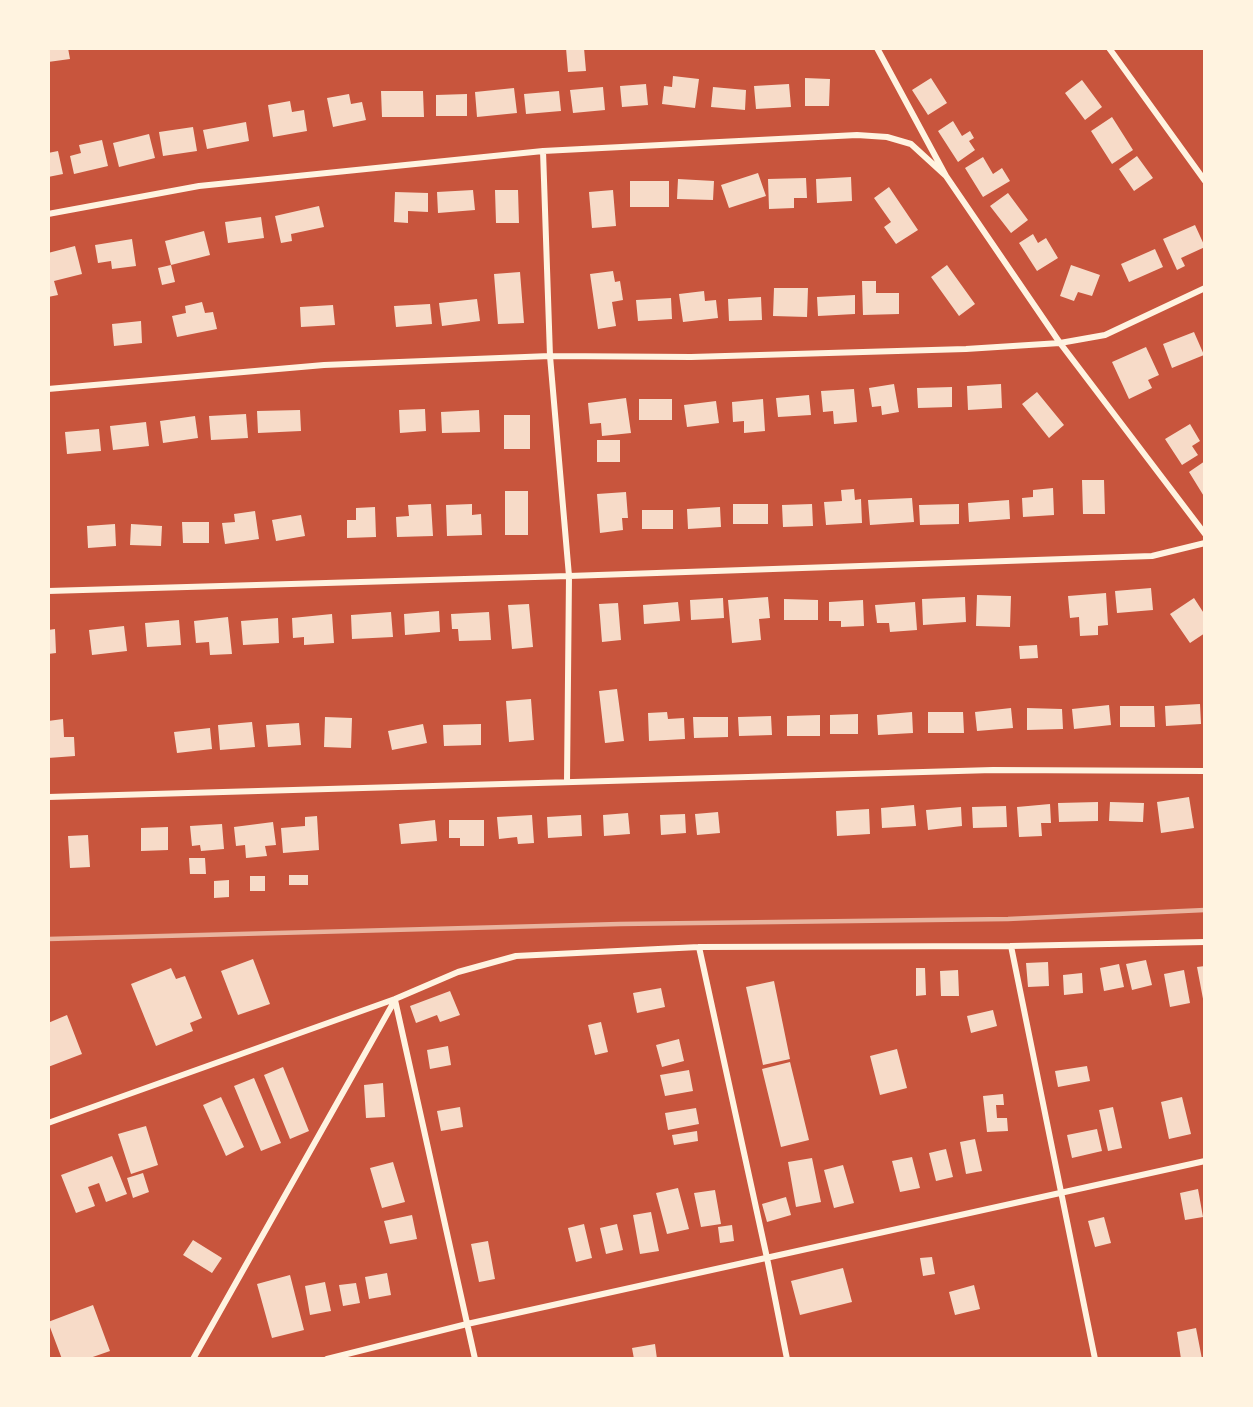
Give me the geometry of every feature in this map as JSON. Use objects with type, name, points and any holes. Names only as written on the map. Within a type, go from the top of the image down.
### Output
[{"type":"street","points":[[877,48],[946,176],[1060,343],[1205,534]]},
{"type":"street","points":[[1109,48],[1205,181]]},
{"type":"street","points":[[48,214],[199,186],[543,151],[857,135],[887,137],[911,144],[946,176]]},
{"type":"street","points":[[543,151],[550,356],[569,576],[567,781]]},
{"type":"street","points":[[48,389],[324,365],[550,356],[691,357],[966,349],[1060,343],[1105,335],[1205,288]]},
{"type":"street","points":[[48,591],[1152,556],[1205,543]]},
{"type":"street","points":[[48,797],[993,770],[1205,771]]},
{"type":"street","points":[[48,1123],[395,999],[458,972],[516,956],[699,947],[1011,946],[1205,942]]},
{"type":"street","points":[[1011,946],[1095,1359]]},
{"type":"street","points":[[699,947],[787,1359]]},
{"type":"street","points":[[395,999],[475,1359]]},
{"type":"street","points":[[193,1359],[395,999]]},
{"type":"street","points":[[327,1359],[467,1324],[1205,1161]]},
{"type":"building","points":[[48,48],[68,48],[70,59],[48,62]]},
{"type":"building","points":[[566,48],[584,48],[586,71],[568,72]]},
{"type":"building","points":[[673,76],[699,79],[695,108],[662,104],[664,86],[672,87]]},
{"type":"building","points":[[805,78],[830,79],[829,106],[805,106]]},
{"type":"building","points":[[931,78],[947,103],[928,115],[912,90]]},
{"type":"building","points":[[1082,80],[1102,107],[1085,120],[1065,93]]},
{"type":"building","points":[[646,84],[648,105],[622,107],[620,86]]},
{"type":"building","points":[[789,84],[791,107],[756,109],[754,86]]},
{"type":"building","points":[[603,87],[605,110],[573,113],[570,90]]},
{"type":"building","points":[[713,87],[746,90],[745,110],[711,107]]},
{"type":"building","points":[[514,88],[517,113],[477,117],[475,92]]},
{"type":"building","points":[[381,91],[423,91],[424,117],[382,117]]},
{"type":"building","points":[[559,91],[561,111],[526,114],[524,94]]},
{"type":"building","points":[[349,94],[351,104],[362,102],[366,120],[333,127],[327,98]]},
{"type":"building","points":[[467,94],[467,116],[436,116],[436,95]]},
{"type":"building","points":[[290,101],[292,112],[304,110],[307,131],[273,137],[268,105]]},
{"type":"building","points":[[1112,117],[1133,150],[1112,164],[1091,131]]},
{"type":"building","points":[[953,121],[962,136],[970,131],[974,138],[969,141],[975,150],[958,162],[938,131]]},
{"type":"building","points":[[246,122],[249,141],[207,149],[203,130]]},
{"type":"building","points":[[193,127],[197,151],[163,156],[159,132]]},
{"type":"building","points":[[149,134],[155,158],[119,167],[113,143]]},
{"type":"building","points":[[102,140],[108,166],[74,174],[70,156],[81,153],[79,145]]},
{"type":"building","points":[[58,151],[63,174],[48,177],[48,153]]},
{"type":"building","points":[[1137,156],[1153,178],[1134,191],[1119,169]]},
{"type":"building","points":[[983,157],[993,174],[1002,168],[1010,181],[983,197],[965,168]]},
{"type":"building","points":[[758,173],[766,196],[729,208],[721,185]]},
{"type":"building","points":[[851,177],[852,201],[817,203],[816,179]]},
{"type":"building","points":[[806,178],[807,198],[794,198],[794,208],[769,209],[768,179]]},
{"type":"building","points":[[678,179],[714,181],[713,200],[677,199]]},
{"type":"building","points":[[630,181],[669,181],[669,207],[630,207]]},
{"type":"building","points":[[889,187],[918,230],[896,244],[884,227],[891,222],[874,198]]},
{"type":"building","points":[[473,190],[475,210],[438,213],[437,192]]},
{"type":"building","points":[[495,190],[518,190],[519,223],[496,223]]},
{"type":"building","points":[[613,190],[616,226],[592,228],[589,192]]},
{"type":"building","points":[[395,192],[428,193],[428,212],[408,211],[408,223],[394,222]]},
{"type":"building","points":[[1008,193],[1028,220],[1011,233],[990,206]]},
{"type":"building","points":[[319,206],[324,227],[291,234],[292,241],[281,243],[275,216]]},
{"type":"building","points":[[261,217],[264,238],[228,243],[225,222]]},
{"type":"building","points":[[1195,225],[1205,247],[1181,258],[1185,266],[1177,270],[1163,239]]},
{"type":"building","points":[[204,231],[210,255],[171,265],[165,241]]},
{"type":"building","points":[[1033,234],[1038,243],[1046,238],[1058,258],[1037,271],[1019,243]]},
{"type":"building","points":[[132,239],[136,266],[112,269],[111,261],[98,263],[95,245]]},
{"type":"building","points":[[75,246],[82,274],[54,281],[58,295],[48,297],[48,253]]},
{"type":"building","points":[[1155,249],[1163,267],[1129,282],[1121,264]]},
{"type":"building","points":[[171,265],[175,282],[162,285],[158,268]]},
{"type":"building","points":[[947,265],[975,304],[959,316],[931,277]]},
{"type":"building","points":[[1071,265],[1100,275],[1092,296],[1078,292],[1074,301],[1060,296]]},
{"type":"building","points":[[613,271],[615,282],[620,281],[623,300],[612,302],[616,326],[598,329],[590,274]]},
{"type":"building","points":[[520,272],[524,323],[498,324],[494,274]]},
{"type":"building","points":[[862,281],[876,281],[876,293],[899,293],[899,314],[863,315]]},
{"type":"building","points":[[774,288],[808,288],[807,317],[773,316]]},
{"type":"building","points":[[704,291],[705,301],[716,300],[718,318],[683,322],[679,294]]},
{"type":"building","points":[[855,295],[855,314],[818,316],[817,297]]},
{"type":"building","points":[[761,297],[762,320],[729,321],[728,299]]},
{"type":"building","points":[[671,298],[672,319],[638,321],[636,300]]},
{"type":"building","points":[[477,299],[480,321],[442,326],[439,303]]},
{"type":"building","points":[[202,302],[205,313],[213,312],[217,329],[177,337],[172,316],[186,313],[185,306]]},
{"type":"building","points":[[430,304],[432,324],[396,327],[394,306]]},
{"type":"building","points":[[333,305],[335,325],[301,327],[300,307]]},
{"type":"building","points":[[141,321],[142,343],[114,346],[112,324]]},
{"type":"building","points":[[1194,332],[1204,355],[1172,368],[1163,344]]},
{"type":"building","points":[[1146,347],[1159,375],[1148,380],[1152,388],[1129,399],[1112,362]]},
{"type":"building","points":[[894,384],[899,412],[882,415],[881,406],[872,407],[869,388]]},
{"type":"building","points":[[1001,384],[1002,408],[968,410],[967,386]]},
{"type":"building","points":[[952,387],[952,407],[918,408],[917,388]]},
{"type":"building","points":[[854,389],[857,422],[834,424],[833,411],[823,412],[821,391]]},
{"type":"building","points":[[1037,392],[1064,425],[1049,438],[1022,404]]},
{"type":"building","points":[[809,395],[811,415],[778,417],[776,398]]},
{"type":"building","points":[[626,398],[631,433],[602,436],[601,423],[590,424],[588,403]]},
{"type":"building","points":[[639,399],[672,399],[672,420],[639,420]]},
{"type":"building","points":[[763,399],[765,431],[744,433],[744,421],[733,422],[732,402]]},
{"type":"building","points":[[716,401],[719,423],[687,427],[684,405]]},
{"type":"building","points":[[425,409],[426,431],[400,433],[399,410]]},
{"type":"building","points":[[300,410],[301,431],[258,433],[257,411]]},
{"type":"building","points":[[479,410],[480,432],[442,433],[441,412]]},
{"type":"building","points":[[246,414],[248,438],[211,440],[209,416]]},
{"type":"building","points":[[504,415],[530,415],[530,449],[504,449]]},
{"type":"building","points":[[195,416],[198,438],[163,443],[160,421]]},
{"type":"building","points":[[146,422],[149,446],[113,450],[110,426]]},
{"type":"building","points":[[1190,424],[1200,441],[1192,446],[1198,455],[1182,465],[1165,439]]},
{"type":"building","points":[[99,429],[101,451],[67,454],[65,432]]},
{"type":"building","points":[[597,440],[620,440],[620,462],[597,462]]},
{"type":"building","points":[[1205,461],[1205,498],[1189,472]]},
{"type":"building","points":[[1082,480],[1104,480],[1105,514],[1083,514]]},
{"type":"building","points":[[1053,488],[1054,515],[1023,517],[1022,498],[1033,497],[1033,490]]},
{"type":"building","points":[[854,489],[855,500],[861,499],[862,523],[826,525],[824,502],[842,501],[841,490]]},
{"type":"building","points":[[505,491],[528,491],[528,535],[505,535]]},
{"type":"building","points":[[626,492],[628,518],[622,518],[623,530],[600,533],[597,494]]},
{"type":"building","points":[[912,498],[914,522],[870,525],[868,500]]},
{"type":"building","points":[[1009,500],[1010,519],[969,522],[968,503]]},
{"type":"building","points":[[431,504],[433,536],[397,537],[396,517],[409,516],[408,505]]},
{"type":"building","points":[[472,504],[472,515],[481,514],[482,535],[447,536],[446,505]]},
{"type":"building","points":[[733,504],[768,504],[768,524],[733,524]]},
{"type":"building","points":[[812,504],[813,526],[783,527],[782,505]]},
{"type":"building","points":[[959,504],[959,524],[920,525],[919,505]]},
{"type":"building","points":[[375,507],[376,537],[347,538],[347,520],[356,520],[356,508]]},
{"type":"building","points":[[720,507],[721,527],[688,529],[687,509]]},
{"type":"building","points":[[642,510],[673,510],[673,529],[642,529]]},
{"type":"building","points":[[255,511],[259,539],[225,544],[222,523],[235,522],[234,514]]},
{"type":"building","points":[[301,515],[305,536],[276,541],[272,520]]},
{"type":"building","points":[[182,522],[209,522],[209,543],[183,543]]},
{"type":"building","points":[[115,524],[116,546],[88,548],[87,526]]},
{"type":"building","points":[[131,524],[162,526],[161,546],[130,545]]},
{"type":"building","points":[[1151,588],[1153,610],[1117,613],[1115,591]]},
{"type":"building","points":[[1106,593],[1108,625],[1098,626],[1098,635],[1080,636],[1079,617],[1070,618],[1068,596]]},
{"type":"building","points":[[977,595],[1011,596],[1010,627],[976,626]]},
{"type":"building","points":[[768,597],[770,618],[759,619],[761,640],[732,643],[728,600]]},
{"type":"building","points":[[965,597],[966,622],[923,625],[922,599]]},
{"type":"building","points":[[723,598],[724,618],[691,620],[690,600]]},
{"type":"building","points":[[1194,598],[1205,615],[1205,633],[1190,643],[1170,614]]},
{"type":"building","points":[[784,599],[818,600],[818,620],[784,620]]},
{"type":"building","points":[[863,600],[864,626],[841,627],[841,621],[829,621],[829,602]]},
{"type":"building","points":[[678,602],[680,621],[644,624],[643,605]]},
{"type":"building","points":[[915,602],[917,630],[890,632],[889,623],[877,623],[875,605]]},
{"type":"building","points":[[618,603],[621,640],[602,642],[599,604]]},
{"type":"building","points":[[529,604],[533,647],[512,649],[508,605]]},
{"type":"building","points":[[439,611],[440,632],[405,635],[404,614]]},
{"type":"building","points":[[391,612],[393,637],[352,639],[351,615]]},
{"type":"building","points":[[489,612],[491,640],[459,641],[458,629],[452,629],[451,614]]},
{"type":"building","points":[[332,614],[334,643],[304,645],[304,637],[293,638],[292,618]]},
{"type":"building","points":[[228,617],[232,654],[210,655],[209,642],[196,643],[194,621]]},
{"type":"building","points":[[278,618],[279,643],[243,645],[241,621]]},
{"type":"building","points":[[179,620],[181,645],[147,647],[145,623]]},
{"type":"building","points":[[124,626],[127,651],[92,655],[89,630]]},
{"type":"building","points":[[55,629],[56,653],[48,654],[48,630]]},
{"type":"building","points":[[1037,645],[1038,658],[1020,659],[1019,646]]},
{"type":"building","points":[[617,689],[624,741],[605,743],[599,691]]},
{"type":"building","points":[[531,699],[534,740],[509,742],[506,701]]},
{"type":"building","points":[[1200,704],[1201,724],[1166,726],[1165,706]]},
{"type":"building","points":[[1109,705],[1111,725],[1074,729],[1072,709]]},
{"type":"building","points":[[1120,706],[1154,706],[1155,727],[1120,727]]},
{"type":"building","points":[[1011,708],[1013,728],[977,731],[975,712]]},
{"type":"building","points":[[1027,708],[1062,709],[1063,729],[1027,730]]},
{"type":"building","points":[[667,712],[668,719],[684,718],[685,739],[649,741],[648,713]]},
{"type":"building","points":[[912,712],[913,733],[878,735],[877,715]]},
{"type":"building","points":[[928,712],[963,712],[964,733],[928,733]]},
{"type":"building","points":[[858,714],[858,734],[830,734],[830,715]]},
{"type":"building","points":[[820,715],[820,736],[787,736],[787,716]]},
{"type":"building","points":[[771,716],[772,735],[739,736],[738,717]]},
{"type":"building","points":[[325,717],[352,718],[351,748],[324,747]]},
{"type":"building","points":[[693,717],[728,717],[728,737],[694,738]]},
{"type":"building","points":[[63,719],[64,737],[74,737],[75,756],[48,758],[48,721]]},
{"type":"building","points":[[252,722],[255,747],[220,750],[218,725]]},
{"type":"building","points":[[299,723],[301,745],[268,747],[266,725]]},
{"type":"building","points":[[423,724],[427,743],[392,750],[388,731]]},
{"type":"building","points":[[481,724],[481,745],[444,746],[443,725]]},
{"type":"building","points":[[210,728],[212,749],[177,753],[174,732]]},
{"type":"building","points":[[1189,797],[1194,828],[1161,833],[1157,802]]},
{"type":"building","points":[[1098,802],[1098,821],[1059,822],[1058,803]]},
{"type":"building","points":[[1110,802],[1144,803],[1143,822],[1109,821]]},
{"type":"building","points":[[1050,804],[1051,823],[1041,823],[1042,836],[1019,837],[1017,807]]},
{"type":"building","points":[[914,805],[916,826],[882,828],[881,808]]},
{"type":"building","points":[[1006,806],[1007,827],[973,828],[972,807]]},
{"type":"building","points":[[961,807],[962,826],[928,830],[926,810]]},
{"type":"building","points":[[869,809],[870,834],[837,836],[836,811]]},
{"type":"building","points":[[718,812],[720,833],[697,835],[695,814]]},
{"type":"building","points":[[628,813],[630,834],[604,836],[603,815]]},
{"type":"building","points":[[685,814],[686,833],[661,835],[660,815]]},
{"type":"building","points":[[532,815],[534,843],[518,844],[517,837],[499,839],[497,817]]},
{"type":"building","points":[[581,815],[582,836],[548,838],[547,817]]},
{"type":"building","points":[[317,816],[319,850],[283,853],[281,828],[305,826],[305,817]]},
{"type":"building","points":[[435,820],[437,841],[401,844],[399,824]]},
{"type":"building","points":[[449,820],[484,820],[484,846],[460,846],[460,838],[449,838]]},
{"type":"building","points":[[273,822],[276,845],[265,846],[267,856],[246,858],[245,845],[236,846],[234,827]]},
{"type":"building","points":[[222,824],[224,849],[201,851],[200,845],[192,846],[190,826]]},
{"type":"building","points":[[168,827],[168,850],[141,851],[141,828]]},
{"type":"building","points":[[88,835],[90,867],[70,868],[68,836]]},
{"type":"building","points":[[189,858],[205,858],[206,874],[190,874]]},
{"type":"building","points":[[289,875],[308,875],[308,885],[289,885]]},
{"type":"building","points":[[250,876],[265,876],[265,891],[250,891]]},
{"type":"building","points":[[229,880],[229,897],[214,898],[214,881]]},
{"type":"building","points":[[253,959],[270,1004],[238,1015],[221,971]]},
{"type":"building","points":[[1146,960],[1152,985],[1132,990],[1126,964]]},
{"type":"building","points":[[1048,962],[1049,986],[1028,987],[1026,963]]},
{"type":"building","points":[[1119,964],[1124,987],[1104,991],[1100,968]]},
{"type":"building","points":[[1205,966],[1205,1004],[1204,1004],[1197,967]]},
{"type":"building","points":[[171,968],[176,979],[185,976],[202,1018],[190,1023],[193,1031],[156,1046],[131,984]]},
{"type":"building","points":[[916,968],[925,968],[926,995],[916,996]]},
{"type":"building","points":[[958,970],[959,996],[941,996],[940,971]]},
{"type":"building","points":[[1184,970],[1190,1003],[1170,1007],[1164,974]]},
{"type":"building","points":[[1082,973],[1083,993],[1064,995],[1063,975]]},
{"type":"building","points":[[774,981],[790,1059],[763,1065],[746,987]]},
{"type":"building","points":[[661,988],[665,1007],[637,1013],[633,993]]},
{"type":"building","points":[[450,991],[460,1015],[440,1022],[437,1015],[416,1023],[410,1006]]},
{"type":"building","points":[[993,1010],[997,1026],[971,1033],[967,1016]]},
{"type":"building","points":[[67,1015],[82,1054],[48,1067],[48,1023]]},
{"type":"building","points":[[601,1022],[608,1052],[595,1055],[588,1025]]},
{"type":"building","points":[[679,1039],[684,1061],[662,1067],[656,1045]]},
{"type":"building","points":[[448,1046],[451,1065],[430,1069],[427,1050]]},
{"type":"building","points":[[897,1049],[907,1088],[880,1095],[870,1056]]},
{"type":"building","points":[[790,1062],[809,1140],[781,1147],[762,1069]]},
{"type":"building","points":[[1087,1066],[1090,1081],[1058,1087],[1055,1071]]},
{"type":"building","points":[[283,1067],[309,1131],[290,1139],[264,1075]]},
{"type":"building","points":[[689,1070],[693,1091],[665,1096],[660,1075]]},
{"type":"building","points":[[254,1078],[281,1143],[261,1151],[234,1086]]},
{"type":"building","points":[[383,1083],[385,1117],[366,1118],[364,1085]]},
{"type":"building","points":[[1003,1094],[1004,1105],[996,1105],[997,1118],[1007,1118],[1008,1131],[987,1132],[983,1096]]},
{"type":"building","points":[[221,1097],[244,1147],[226,1156],[203,1105]]},
{"type":"building","points":[[1182,1097],[1191,1134],[1169,1139],[1161,1102]]},
{"type":"building","points":[[460,1107],[463,1127],[441,1131],[437,1111]]},
{"type":"building","points":[[1113,1107],[1122,1148],[1108,1151],[1099,1110]]},
{"type":"building","points":[[696,1108],[699,1124],[668,1130],[665,1113]]},
{"type":"building","points":[[146,1126],[158,1165],[131,1174],[118,1134]]},
{"type":"building","points":[[1097,1129],[1102,1151],[1072,1158],[1067,1135]]},
{"type":"building","points":[[697,1131],[698,1141],[674,1145],[672,1135]]},
{"type":"building","points":[[975,1139],[982,1171],[966,1174],[960,1142]]},
{"type":"building","points":[[946,1149],[953,1177],[936,1181],[929,1153]]},
{"type":"building","points":[[112,1156],[127,1194],[106,1202],[99,1183],[88,1187],[95,1206],[76,1213],[61,1175]]},
{"type":"building","points":[[912,1157],[920,1188],[900,1192],[892,1161]]},
{"type":"building","points":[[812,1158],[821,1202],[796,1207],[788,1162]]},
{"type":"building","points":[[393,1162],[405,1202],[382,1208],[370,1168]]},
{"type":"building","points":[[843,1165],[854,1203],[834,1208],[824,1170]]},
{"type":"building","points":[[143,1173],[149,1192],[133,1198],[127,1178]]},
{"type":"building","points":[[678,1188],[689,1229],[667,1234],[656,1193]]},
{"type":"building","points":[[1198,1189],[1203,1217],[1185,1220],[1180,1193]]},
{"type":"building","points":[[715,1190],[721,1224],[701,1227],[694,1193]]},
{"type":"building","points":[[786,1197],[791,1215],[767,1222],[762,1204]]},
{"type":"building","points":[[651,1212],[659,1251],[640,1254],[633,1215]]},
{"type":"building","points":[[412,1215],[417,1239],[390,1244],[384,1221]]},
{"type":"building","points":[[1104,1217],[1111,1243],[1095,1247],[1088,1221]]},
{"type":"building","points":[[584,1224],[592,1258],[576,1262],[568,1228]]},
{"type":"building","points":[[617,1224],[623,1250],[606,1254],[600,1228]]},
{"type":"building","points":[[732,1225],[734,1241],[720,1243],[718,1227]]},
{"type":"building","points":[[193,1240],[222,1258],[212,1273],[183,1255]]},
{"type":"building","points":[[488,1241],[495,1279],[479,1282],[471,1244]]},
{"type":"building","points":[[932,1257],[935,1274],[923,1276],[920,1258]]},
{"type":"building","points":[[843,1268],[852,1302],[800,1315],[791,1281]]},
{"type":"building","points":[[387,1273],[391,1295],[369,1299],[365,1277]]},
{"type":"building","points":[[290,1275],[304,1330],[272,1338],[257,1284]]},
{"type":"building","points":[[325,1282],[331,1311],[310,1315],[305,1286]]},
{"type":"building","points":[[356,1283],[360,1303],[343,1306],[339,1285]]},
{"type":"building","points":[[974,1285],[980,1309],[955,1315],[949,1292]]},
{"type":"building","points":[[93,1305],[110,1351],[87,1359],[62,1359],[48,1322]]},
{"type":"building","points":[[1196,1328],[1202,1359],[1181,1359],[1177,1332]]},
{"type":"building","points":[[655,1344],[657,1359],[634,1359],[632,1348]]},
{"type":"railway","points":[[48,939],[620,924],[1008,919],[1205,910]]}]
